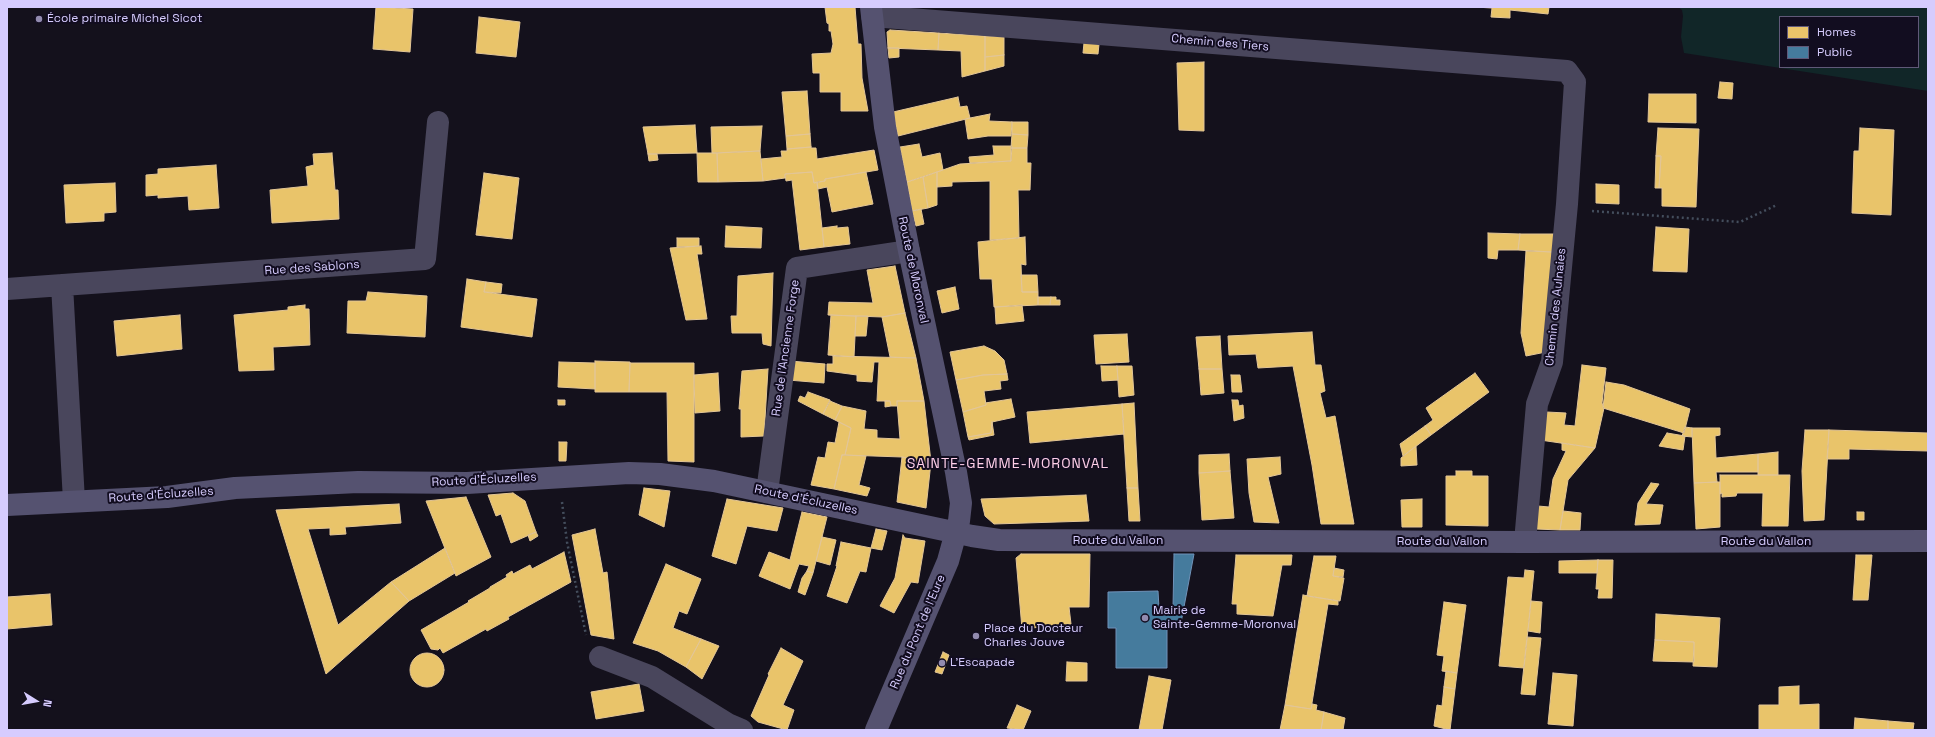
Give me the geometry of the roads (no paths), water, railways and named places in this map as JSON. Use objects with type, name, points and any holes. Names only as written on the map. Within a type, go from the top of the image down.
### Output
[{"type":"street","name":"Chemin des Tiers","points":[[872,11],[1568,71]]},
{"type":"street","name":"Route de Moronval","points":[[872,11],[885,127],[909,251],[958,479],[961,503],[957,532]]},
{"type":"street","name":"Chemin des Aulnaies","points":[[1525,542],[1537,404],[1552,362],[1567,204],[1575,82],[1568,71]]},
{"type":"street","name":"Rue des Sablons","points":[[7,289],[425,259],[438,122]]},
{"type":"street","name":"Rue de l'Ancienne Forge","points":[[767,492],[797,268],[909,251]]},
{"type":"street","points":[[62,285],[74,501]]},
{"type":"street","name":"Route d'Écluzelles","points":[[7,505],[167,496],[235,488],[358,482],[467,484],[629,473],[689,477],[957,532]]},
{"type":"street","name":"Route du Vallon","points":[[957,532],[987,538],[1021,541],[1928,541]]},
{"type":"street","name":"Rue du Pont de l'Eure","points":[[876,730],[948,561],[957,532]]},
{"type":"street","points":[[600,658],[652,677],[728,724],[742,730]]},
{"type":"place","name":"École primaire Michel Sicot","points":[[39,19]]},
{"type":"place","name":"Mairie de Sainte-Gemme-Moronval","points":[[1145,618]]},
{"type":"place","name":"Place du Docteur Charles Jouve","points":[[976,636]]},
{"type":"place","name":"L'Escapade","points":[[942,663]]},
{"type":"district","name":"SAINTE-GEMME-MORONVAL","points":[[1008,464]]}]
